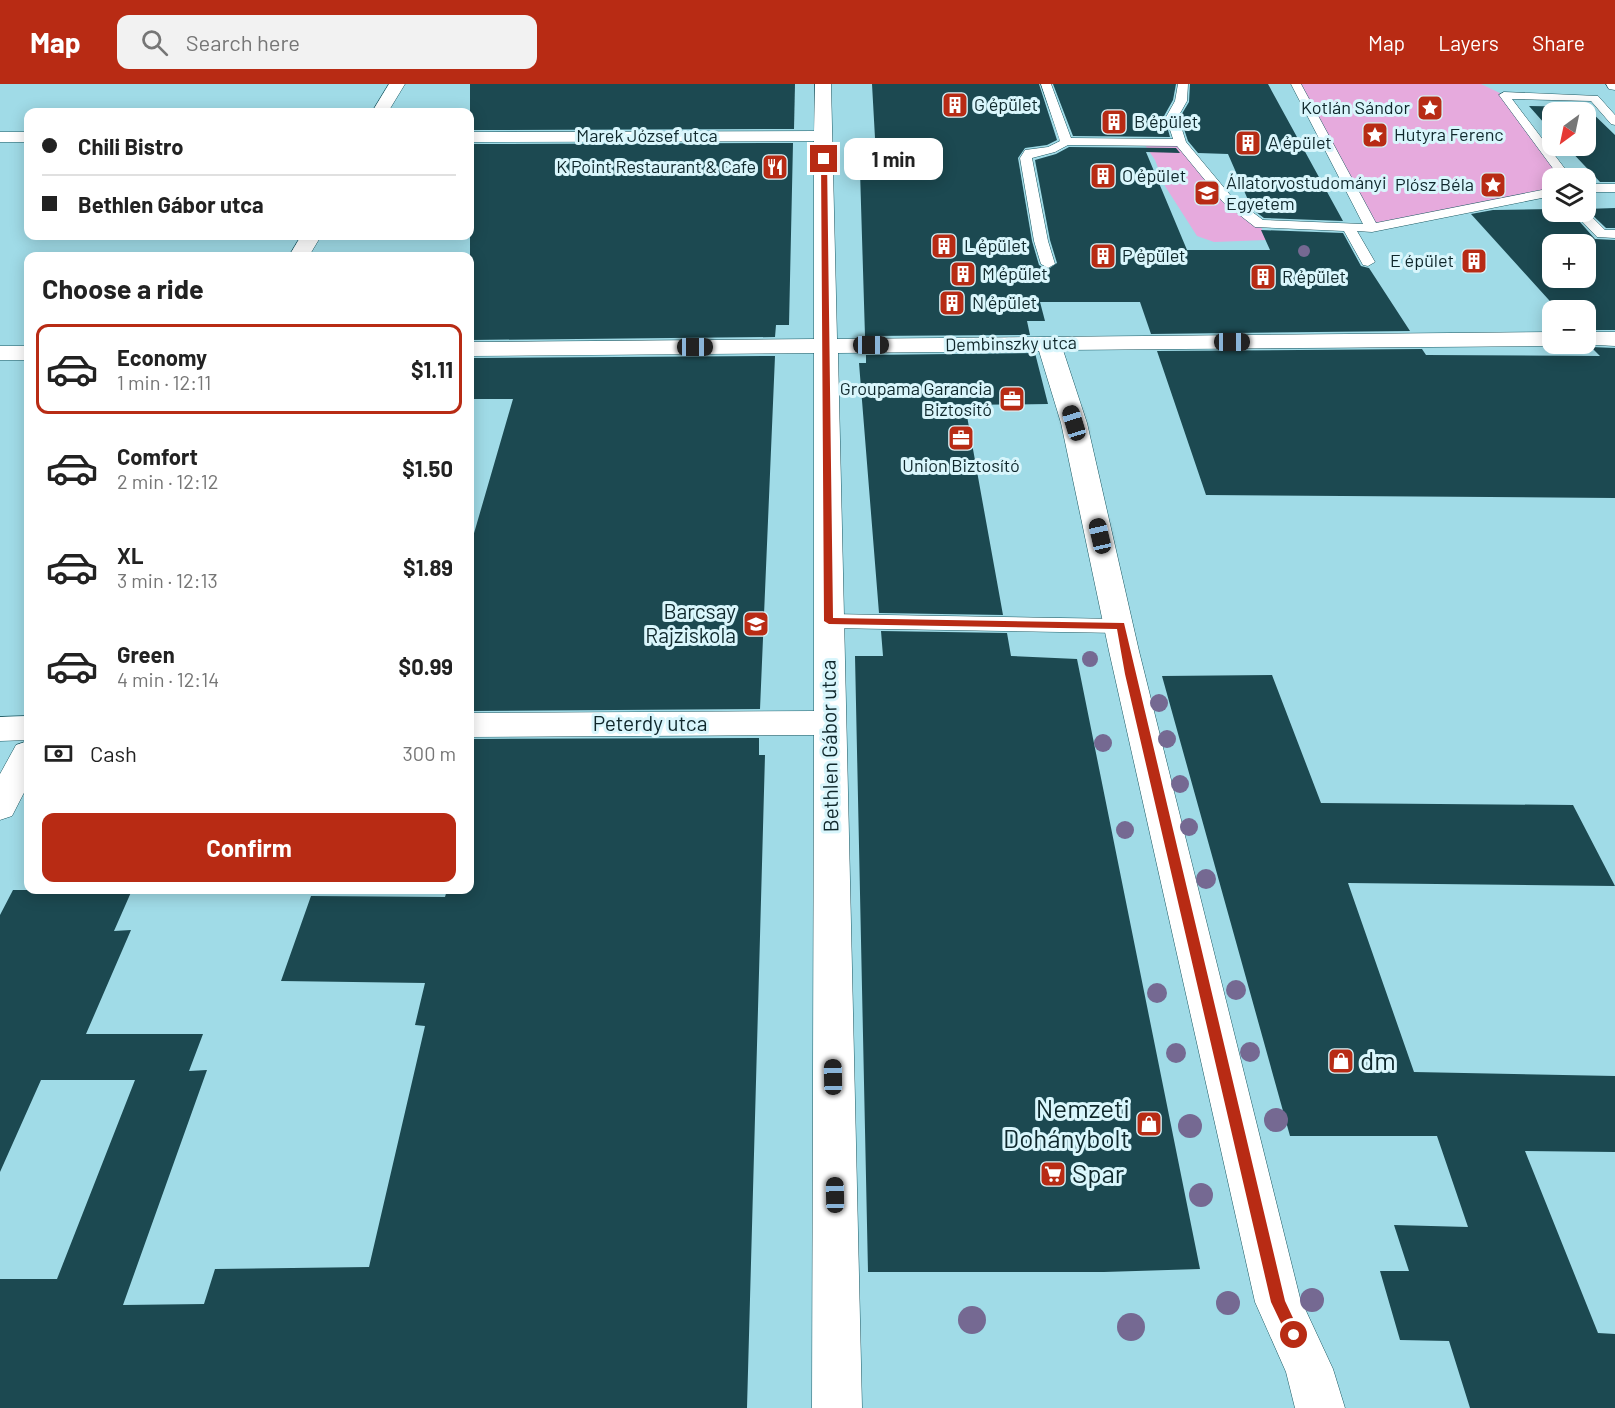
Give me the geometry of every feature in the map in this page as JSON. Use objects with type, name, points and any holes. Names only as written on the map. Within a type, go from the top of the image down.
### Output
[{"type":"street","points":[[382,108],[397,84]]},
{"type":"street","name":"Bethlen Gábor utca","points":[[823,84],[837,1408]]},
{"type":"street","name":"Marek József utca","points":[[474,137],[824,136]]},
{"type":"street","points":[[0,137],[24,137]]},
{"type":"street","name":"Dembinszky utca","points":[[474,349],[1542,339]]},
{"type":"street","points":[[1596,339],[1615,339]]},
{"type":"street","points":[[1049,344],[1074,423],[1122,638],[1278,1302],[1309,1369],[1320,1408]]},
{"type":"street","points":[[0,353],[24,352]]},
{"type":"street","name":"Peterdy utca","points":[[474,725],[830,723]]},
{"type":"street","points":[[0,729],[24,728]]},
{"type":"street","points":[[0,806],[24,761]]},
{"type":"lane","points":[[1046,84],[1066,142]]},
{"type":"lane","points":[[1183,84],[1181,101],[1172,117],[1180,143],[1227,199],[1260,224],[1349,229],[1372,228],[1542,194]]},
{"type":"lane","points":[[1296,84],[1372,228]]},
{"type":"lane","points":[[1559,168],[1504,95],[1594,98],[1615,122]]},
{"type":"lane","points":[[1048,264],[1041,241],[1026,158],[1029,153],[1051,150],[1066,142],[1180,143]]},
{"type":"lane","points":[[1596,188],[1615,188]]},
{"type":"lane","points":[[1589,222],[1602,234],[1615,234]]},
{"type":"lane","points":[[1349,229],[1368,262]]},
{"type":"lane","points":[[829,621],[1122,638]]},
{"type":"shaded area","points":[[1296,84],[1481,84],[1504,95],[1542,146],[1542,156],[1550,156],[1559,168],[1542,168],[1542,194],[1372,228]]},
{"type":"shaded area","points":[[1143,142],[1180,143],[1227,199],[1260,224],[1266,240],[1214,242],[1197,236],[1165,186],[1155,160]]},
{"type":"building","points":[[470,84],[795,84],[794,129],[474,130],[474,108],[470,108]]},
{"type":"building","points":[[872,84],[1039,84],[1057,140],[1047,145],[1025,148],[1018,158],[1032,241],[1039,265],[1047,270],[1057,263],[1050,240],[1035,160],[1056,154],[1069,147],[1176,148],[1180,153],[1146,152],[1187,250],[1270,250],[1261,230],[1343,233],[1361,266],[1369,268],[1410,331],[1151,334],[1140,302],[1040,302],[1045,321],[1027,321],[1030,335],[865,336],[859,138],[875,138]]},
{"type":"building","name":"B épület","points":[[1053,84],[1176,84],[1173,100],[1164,116],[1170,137],[1073,136]]},
{"type":"building","name":"A épület","points":[[1190,84],[1268,84],[1343,221],[1264,218],[1252,209],[1228,154],[1198,153],[1188,141],[1180,117],[1189,102]]},
{"type":"building","points":[[1529,106],[1542,106],[1542,121]]},
{"type":"building","points":[[1596,117],[1615,135],[1615,182],[1600,182],[1596,178],[1596,168],[1587,168],[1575,156],[1596,156]]},
{"type":"building","points":[[793,143],[789,325],[776,325],[775,337],[474,340],[474,252],[470,252],[470,240],[474,240],[474,144]]},
{"type":"building","points":[[1615,208],[1615,228],[1606,228],[1596,218],[1596,209]]},
{"type":"building","points":[[1542,209],[1542,222],[1580,222],[1591,234],[1542,234],[1542,288],[1596,288],[1596,239],[1615,240],[1615,330],[1596,330],[1596,300],[1549,300],[1471,214],[1493,210]]},
{"type":"building","points":[[1596,347],[1615,348],[1615,498],[1206,495],[1157,351],[1422,349],[1426,355],[1600,356],[1596,352]]},
{"type":"building","points":[[1035,353],[1048,404],[965,405],[1003,615],[879,613],[859,363],[866,363],[866,355]]},
{"type":"building","points":[[775,356],[760,709],[474,711],[474,533],[513,399],[474,399],[474,358]]},
{"type":"building","points":[[881,631],[1007,633],[1011,656],[1077,659],[1200,1269],[1104,1272],[868,1272],[855,656],[883,656]]},
{"type":"building","points":[[1272,675],[1321,803],[1573,805],[1615,886],[1348,883],[1414,1072],[1615,1076],[1615,1152],[1525,1151],[1598,1333],[1615,1334],[1615,1408],[1470,1408],[1449,1341],[1400,1340],[1380,1271],[1409,1271],[1394,1225],[1468,1227],[1437,1136],[1290,1136],[1162,676]]},
{"type":"building","points":[[759,738],[759,755],[765,755],[747,1408],[0,1408],[0,1279],[57,1279],[135,1080],[41,1080],[0,1172],[0,915],[13,890],[24,890],[24,894],[130,894],[114,931],[131,930],[86,1034],[203,1034],[189,1071],[207,1070],[123,1305],[204,1304],[215,1269],[369,1267],[425,1026],[415,1025],[425,983],[281,981],[311,896],[445,897],[446,894],[474,894],[474,739]]},
{"type":"place","name":"G épület","points":[[955,105]]},
{"type":"place","name":"Kotlán Sándor","points":[[1430,108]]},
{"type":"place","name":"B épület","points":[[1114,122]]},
{"type":"place","name":"Hutyra Ferenc","points":[[1375,135]]},
{"type":"place","name":"A épület","points":[[1248,143]]},
{"type":"place","name":"K Point Restaurant & Cafe","points":[[775,167]]},
{"type":"place","name":"O épület","points":[[1103,176]]},
{"type":"place","name":"Plósz Béla","points":[[1493,185]]},
{"type":"place","name":"Állatorvostudományi Egyetem","points":[[1207,193]]},
{"type":"place","name":"L épület","points":[[944,246]]},
{"type":"place","name":"P épület","points":[[1103,256]]},
{"type":"place","name":"E épület","points":[[1474,261]]},
{"type":"place","name":"M épület","points":[[963,274]]},
{"type":"place","name":"R épület","points":[[1263,277]]},
{"type":"place","name":"N épület","points":[[952,303]]},
{"type":"place","name":"Groupama Garancia Biztosító","points":[[1012,399]]},
{"type":"place","name":"Union Biztosító","points":[[961,438]]},
{"type":"place","name":"Barcsay Rajziskola","points":[[756,624]]},
{"type":"place","name":"dm","points":[[1341,1061]]},
{"type":"place","name":"Nemzeti Dohánybolt","points":[[1149,1124]]},
{"type":"place","name":"Spar","points":[[1053,1174]]},
{"type":"route","points":[[824,159],[829,621],[1120,626],[1278,1302],[1294,1335]]}]
